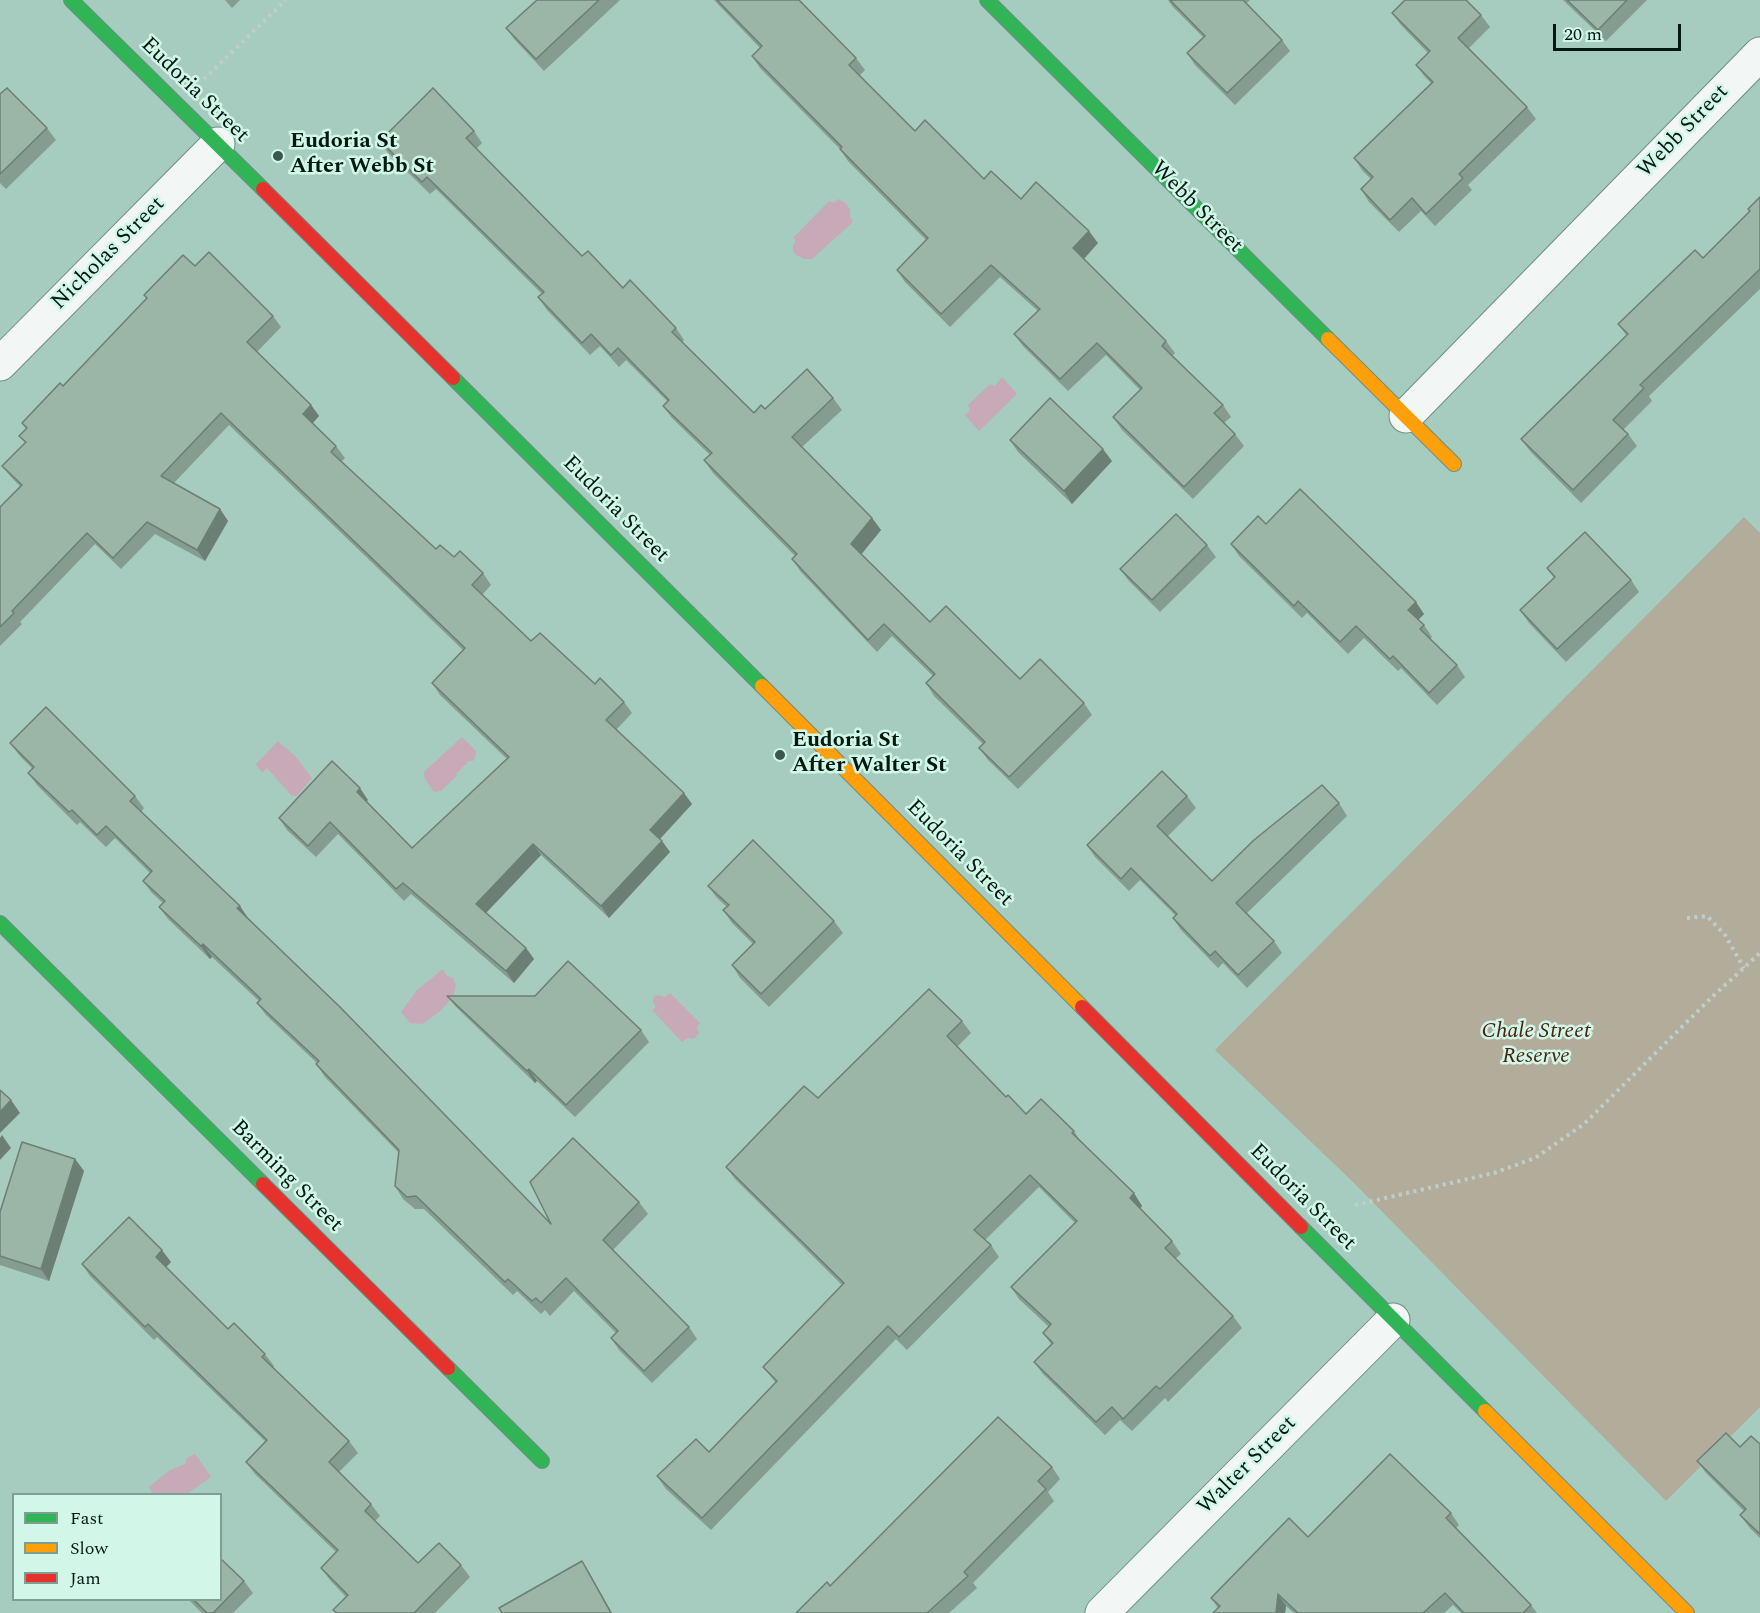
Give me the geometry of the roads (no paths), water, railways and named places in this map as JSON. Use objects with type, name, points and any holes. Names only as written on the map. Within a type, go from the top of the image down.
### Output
[{"type":"main road","name":"Eudoria Street","points":[[71,0],[218,144],[1687,1613]]},
{"type":"main road","name":"Webb Street","points":[[987,0],[1454,464]]},
{"type":"main road","name":"Barming Street","points":[[0,923],[542,1461]]},
{"type":"street","name":"Webb Street","points":[[1406,416],[1760,54]]},
{"type":"street","name":"Nicholas Street","points":[[0,364],[218,144]]},
{"type":"street","name":"Walter Street","points":[[1102,1613],[1394,1320]]},
{"type":"place","name":"Eudoria St After Webb St","points":[[278,156]]},
{"type":"place","name":"Eudoria St After Walter St","points":[[780,755]]},
{"type":"park label","name":"Chale Street Reserve","points":[[1536,1046]]}]
